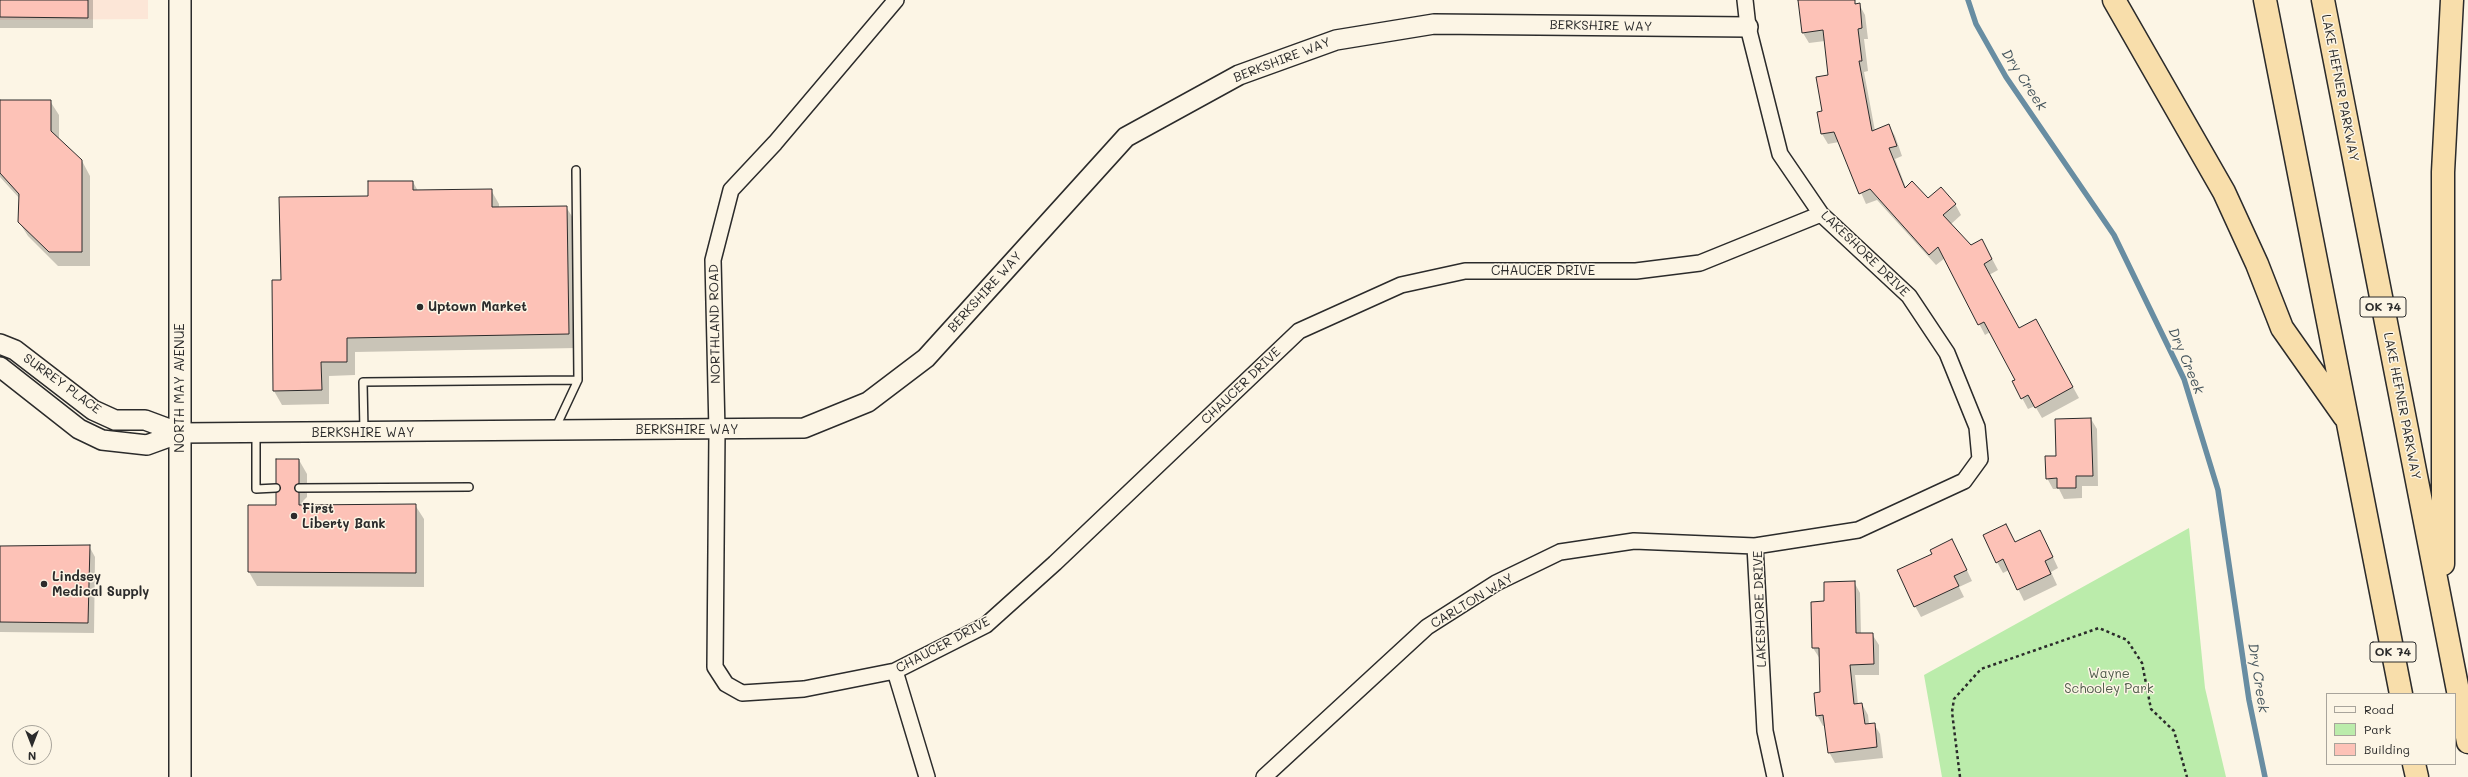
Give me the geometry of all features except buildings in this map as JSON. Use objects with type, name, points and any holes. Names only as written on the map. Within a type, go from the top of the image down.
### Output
[{"type":"highway","points":[[2114,0],[2224,192],[2257,264],[2282,328],[2348,422]]},
{"type":"highway","name":"OK 74","points":[[2265,0],[2401,693]]},
{"type":"highway","name":"LAKE HEFNER PARKWAY","points":[[2323,0],[2468,742]]},
{"type":"highway","points":[[2443,614],[2443,172],[2452,0]]},
{"type":"highway","points":[[2414,765],[2417,777]]},
{"type":"main road","name":"NORTH MAY AVENUE","points":[[180,0],[180,777]]},
{"type":"street","name":"NORTHLAND ROAD","points":[[726,684],[715,667],[718,431],[713,260],[731,190],[775,143],[896,0]]},
{"type":"street","name":"LAKESHORE DRIVE","points":[[1745,0],[1748,27],[1780,154],[1821,214],[1909,296],[1947,353],[1977,427],[1980,459],[1964,481],[1858,530],[1755,546],[1765,731],[1775,777]]},
{"type":"street","name":"BERKSHIRE WAY","points":[[180,433],[554,430],[718,431],[804,428],[868,402],[926,358],[1126,137],[1239,75],[1336,40],[1434,24],[1748,27]]},
{"type":"street","name":"CHAUCER DRIVE","points":[[726,684],[742,693],[804,689],[895,671],[986,625],[1055,563],[1299,331],[1401,285],[1465,272],[1636,272],[1700,263],[1821,214]]},
{"type":"street","name":"SURREY PLACE","points":[[0,344],[15,350],[93,410],[115,420],[145,420],[180,433]]},
{"type":"street","name":"SURREY PLACE","points":[[0,366],[2,370],[79,429],[102,440],[147,444],[180,433]]},
{"type":"street","name":"CARLTON WAY","points":[[1264,777],[1427,627],[1496,583],[1560,552],[1634,541],[1755,546]]},
{"type":"street","points":[[895,671],[927,777]]},
{"type":"lane","points":[[554,430],[578,380],[576,170]]},
{"type":"lane","points":[[364,432],[363,382],[578,380]]},
{"type":"lane","points":[[256,433],[256,488],[276,488]]},
{"type":"lane","points":[[300,488],[468,487]]},
{"type":"path","points":[[1960,777],[1952,712],[1954,699],[1981,668],[2099,628],[2127,640],[2142,663],[2151,709],[2174,731],[2186,777]]},
{"type":"shaded area","points":[[0,0],[148,0],[148,19],[0,20]]},
{"type":"green space","name":"Wayne Schooley Park","points":[[2189,528],[2205,688],[2226,777],[1942,777],[1924,675]]},
{"type":"waterway","name":"Dry Creek","points":[[1968,0],[1976,24],[2006,77],[2114,235],[2184,379],[2218,490],[2249,700],[2265,777]]},
{"type":"place","name":"Uptown Market","points":[[420,307]]},
{"type":"place","name":"First Liberty Bank","points":[[294,516]]},
{"type":"place","name":"Lindsey Medical Supply","points":[[44,584]]}]
